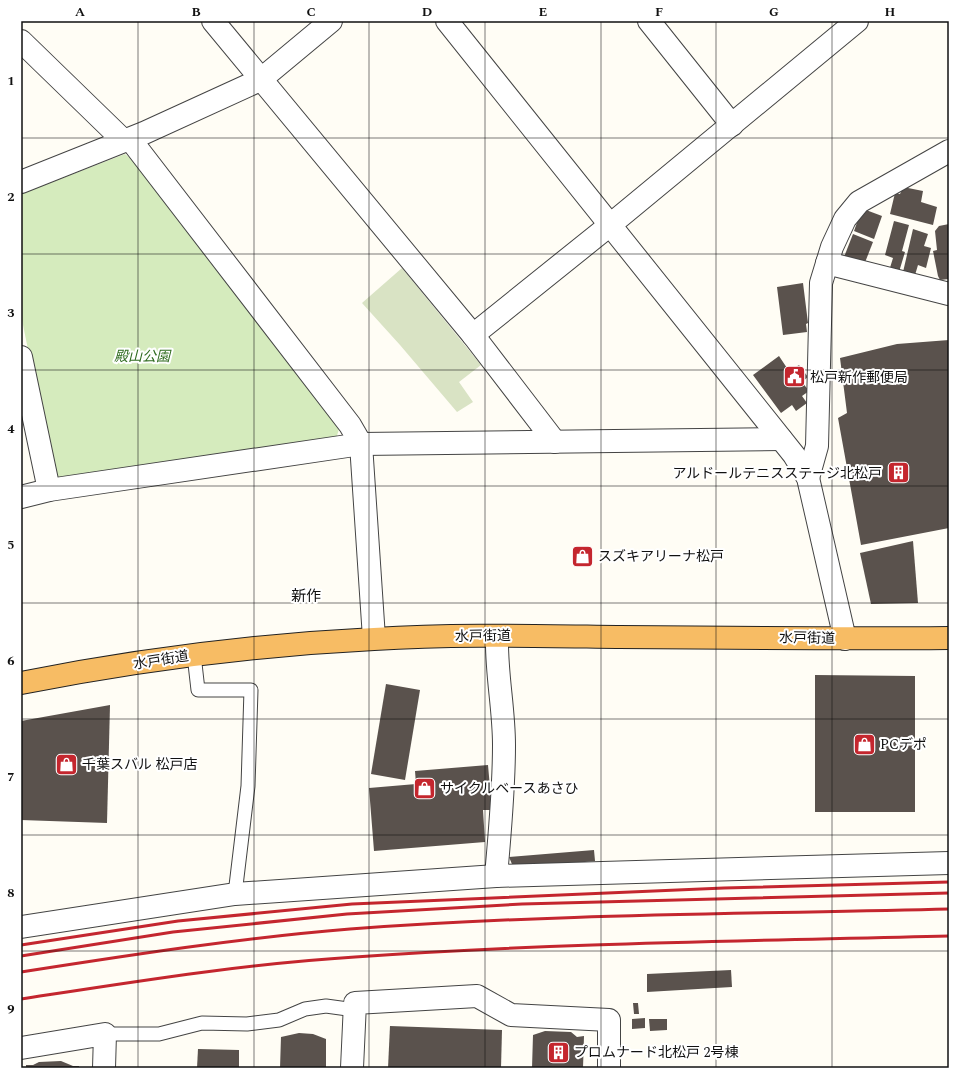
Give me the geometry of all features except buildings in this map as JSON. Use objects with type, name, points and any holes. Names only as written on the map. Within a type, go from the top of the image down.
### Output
[{"type":"highway","name":"水戸街道","points":[[21,683],[194,655],[374,638],[497,636],[845,639],[949,638]]},
{"type":"street","points":[[213,21],[260,80],[473,335],[555,442]]},
{"type":"street","points":[[21,182],[127,140],[260,80],[331,21]]},
{"type":"street","points":[[447,21],[794,455],[808,478],[845,639]]},
{"type":"street","points":[[649,21],[732,125]]},
{"type":"street","points":[[473,335],[732,125],[843,25]]},
{"type":"street","points":[[21,41],[127,140],[350,425],[361,444],[374,638]]},
{"type":"street","points":[[808,478],[817,446],[821,283],[827,263],[845,219],[860,202],[949,151]]},
{"type":"street","points":[[827,263],[949,294]]},
{"type":"street","points":[[21,357],[49,490]]},
{"type":"street","points":[[21,497],[49,490],[361,444],[781,439]]},
{"type":"street","points":[[496,876],[502,802],[504,744],[496,665],[497,636]]},
{"type":"street","points":[[21,926],[235,894],[496,876],[949,863]]},
{"type":"street","points":[[352,1068],[355,1003],[477,996],[511,1015],[609,1020],[609,1068]]},
{"type":"street","points":[[21,1048],[105,1034],[104,1068]]},
{"type":"lane","points":[[194,655],[198,690],[251,690],[248,786],[235,894]]},
{"type":"lane","points":[[105,1034],[159,1034],[202,1022],[247,1024],[272,1021],[305,1009],[326,1006],[355,1010]]},
{"type":"green space","name":"殿山公園","points":[[125,154],[131,159],[339,429],[336,439],[63,480],[53,473],[21,315],[21,194]]},
{"type":"green space","points":[[402,268],[481,365],[459,382],[473,402],[457,412],[362,303]]},
{"type":"railway","points":[[21,945],[178,921],[352,904],[724,888],[949,882]]},
{"type":"railway","points":[[21,956],[173,932],[347,914],[522,904],[949,893]]},
{"type":"railway","points":[[21,972],[226,942],[350,929],[575,917],[949,909]]},
{"type":"railway","points":[[21,999],[229,969],[355,957],[429,952],[578,946],[949,936]]},
{"type":"place","name":"松戸新作郵便局","points":[[795,377]]},
{"type":"place","name":"アルドールテニスステージ北松戸","points":[[898,473]]},
{"type":"place","name":"スズキアリーナ松戸","points":[[582,556]]},
{"type":"place","name":"PCデポ","points":[[865,744]]},
{"type":"place","name":"千葉スバル 松戸店","points":[[66,764]]},
{"type":"place","name":"サイクルベースあさひ","points":[[425,788]]},
{"type":"place","name":"プロムナード北松戸 2号棟","points":[[558,1052]]},
{"type":"district","name":"新作","points":[[306,596]]}]
